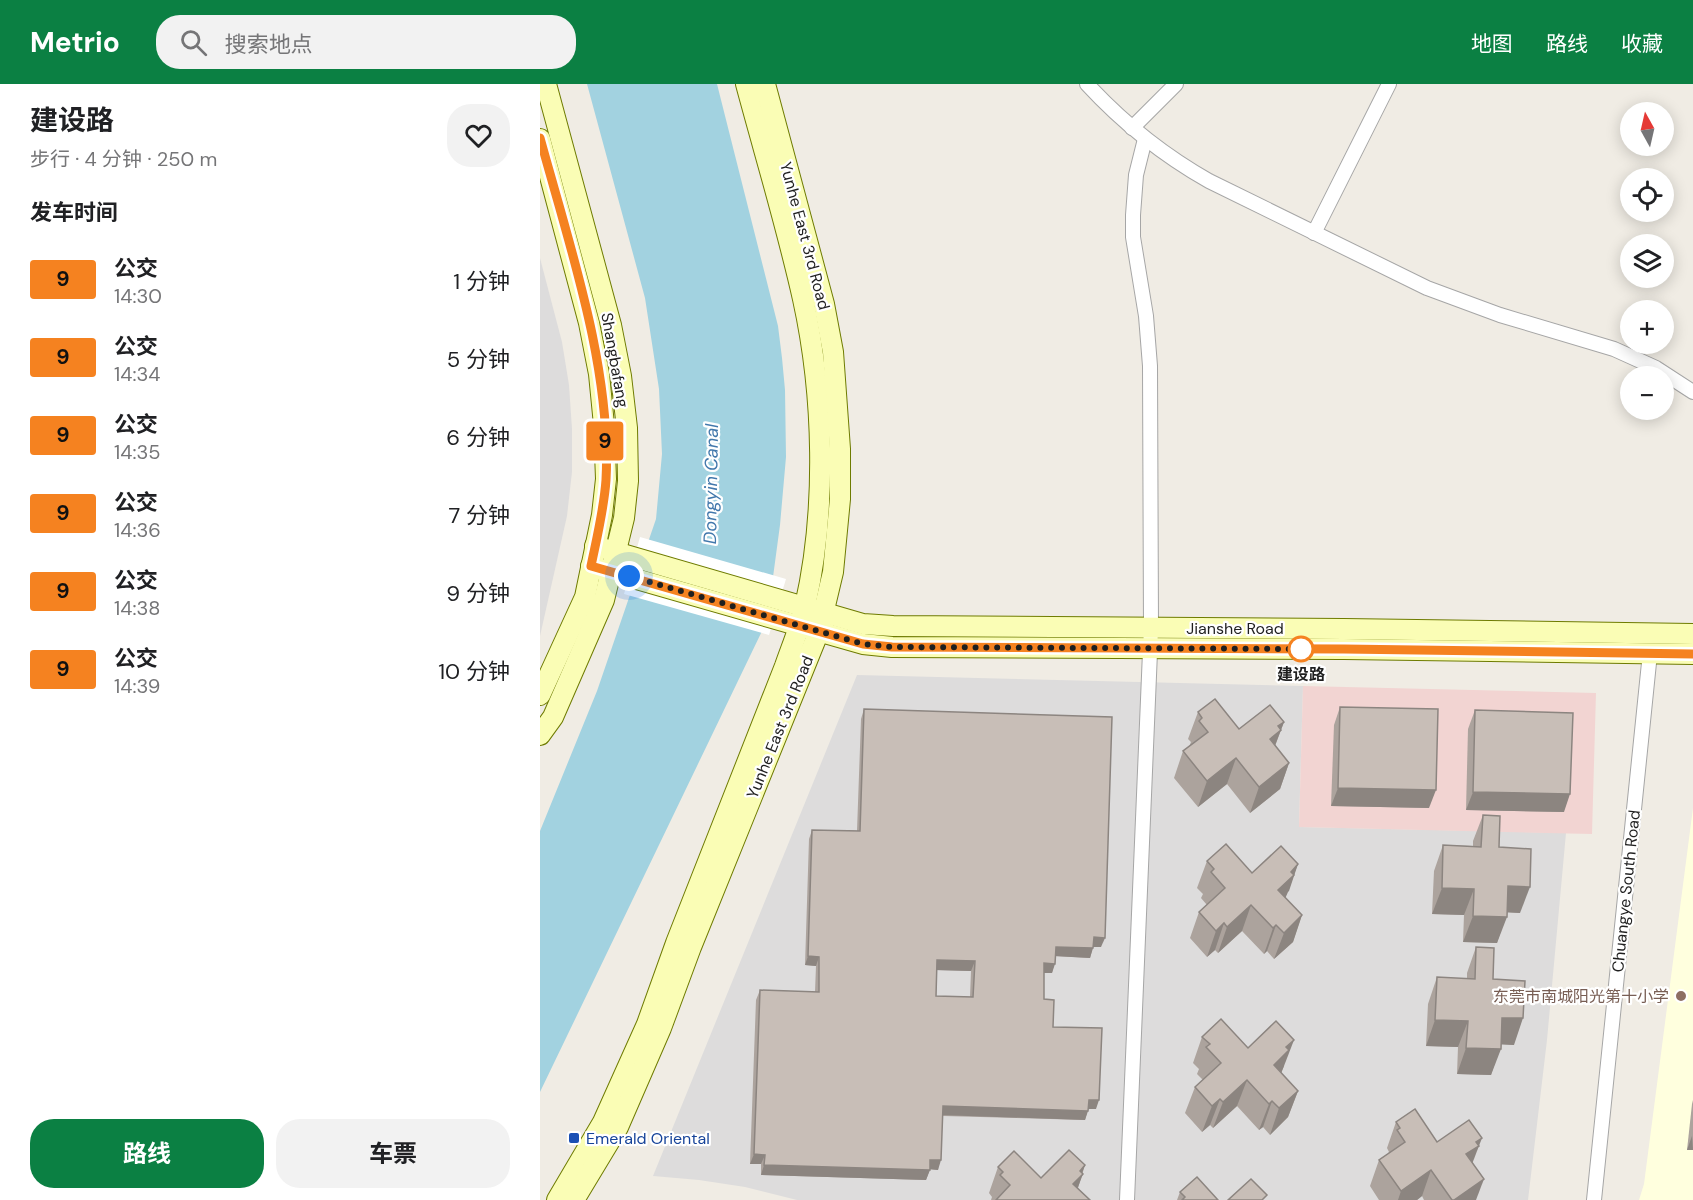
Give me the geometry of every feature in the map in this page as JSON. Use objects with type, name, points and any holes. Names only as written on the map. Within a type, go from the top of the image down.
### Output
[{"type":"street","name":"Shangbafang","points":[[540,735],[553,717],[622,564],[628,481],[627,428],[621,376],[611,326],[546,84]]},
{"type":"street","name":"Yunhe East 3rd Road","points":[[574,1200],[618,1126],[662,1028],[808,621],[819,494],[819,444],[812,347],[803,299],[746,84]]},
{"type":"street","name":"Yunhe East 3rd Road","points":[[557,1200],[603,1122],[647,1024],[676,943],[808,621],[824,612],[833,572],[840,499],[840,449],[832,352],[824,304],[765,84]]},
{"type":"street","points":[[1087,84],[1145,139],[1184,167],[1209,181],[1426,288],[1500,315],[1635,357],[1693,392]]},
{"type":"street","points":[[1132,128],[1176,84]]},
{"type":"street","points":[[1314,233],[1389,84]]},
{"type":"street","name":"Shangbafang","points":[[540,139],[586,313],[599,374],[606,479],[602,515],[585,597],[540,695]]},
{"type":"street","points":[[1127,1200],[1151,628],[1150,366],[1146,316],[1133,237],[1136,175],[1145,139]]},
{"type":"street","points":[[593,556],[622,564]]},
{"type":"street","name":"Jianshe Road","points":[[622,564],[780,599],[808,621],[863,644],[892,647],[1693,654]]},
{"type":"street","name":"Jianshe Road","points":[[622,564],[774,618],[808,621]]},
{"type":"street","name":"Jianshe Road","points":[[824,612],[863,624],[893,626],[1693,634]]},
{"type":"street","name":"Chuangye South Road","points":[[1594,1200],[1650,653]]},
{"type":"shaded area","points":[[540,258],[562,342],[569,385],[572,472],[567,516],[540,636]]},
{"type":"shaded area","points":[[857,675],[1303,686],[1299,827],[1566,833],[1547,1040],[1528,1200],[797,1200],[745,1187],[653,1176]]},
{"type":"shaded area","points":[[1303,686],[1596,693],[1592,834],[1299,827]]},
{"type":"shaded area","name":"东莞市南城阳光第十小学","points":[[1693,808],[1693,1200],[1639,1200],[1644,1184]]},
{"type":"water","name":"Dongyin Canal","points":[[587,84],[717,84],[778,326],[785,390],[786,457],[780,525],[763,629],[540,1092],[540,831],[597,691],[656,519],[662,454],[659,389],[645,298]]},
{"type":"pier","points":[[640,537],[786,579],[769,635],[624,594]]},
{"type":"building","points":[[1215,699],[1239,729],[1270,705],[1284,722],[1278,726],[1281,730],[1270,739],[1289,763],[1259,787],[1236,758],[1207,781],[1183,751],[1208,732],[1199,721],[1202,718],[1198,712]]},
{"type":"building","points":[[1340,707],[1438,709],[1436,790],[1338,788]]},
{"type":"building","points":[[864,709],[1112,717],[1105,938],[1094,937],[1093,948],[1056,947],[1055,964],[1044,963],[1044,999],[1054,1000],[1053,1027],[1102,1028],[1099,1100],[1089,1100],[1088,1111],[943,1106],[941,1160],[930,1160],[930,1170],[764,1165],[765,1155],[754,1154],[760,990],[819,992],[819,957],[808,956],[812,830],[860,831]],"holes":[[[937,960],[975,961],[973,997],[936,996]]]},
{"type":"building","points":[[1475,710],[1573,713],[1570,794],[1473,792]]},
{"type":"building","points":[[1483,815],[1500,816],[1499,847],[1531,849],[1530,887],[1508,886],[1507,917],[1473,916],[1474,889],[1442,888],[1443,845],[1481,847]]},
{"type":"building","points":[[1226,844],[1252,873],[1281,846],[1298,864],[1291,872],[1294,875],[1278,890],[1302,915],[1284,933],[1276,925],[1273,928],[1251,905],[1227,927],[1224,923],[1216,931],[1199,912],[1225,888],[1211,872],[1214,869],[1207,861]]},
{"type":"building","points":[[1476,947],[1494,948],[1493,979],[1525,981],[1523,1018],[1502,1018],[1501,1049],[1466,1048],[1468,1021],[1435,1020],[1437,977],[1475,979]]},
{"type":"building","points":[[1221,1019],[1248,1048],[1276,1021],[1294,1040],[1286,1047],[1289,1050],[1274,1065],[1298,1091],[1279,1108],[1272,1101],[1269,1104],[1247,1080],[1223,1102],[1220,1099],[1212,1106],[1195,1087],[1221,1063],[1206,1047],[1210,1044],[1202,1037]]},
{"type":"building","points":[[1415,1109],[1437,1142],[1469,1120],[1482,1138],[1476,1142],[1479,1146],[1466,1154],[1484,1179],[1454,1200],[1431,1170],[1401,1191],[1379,1160],[1405,1142],[1397,1130],[1400,1128],[1396,1122]]},
{"type":"building","points":[[1069,1150],[1085,1165],[1080,1171],[1083,1174],[1073,1184],[1090,1200],[996,1200],[1010,1185],[1000,1175],[1003,1172],[998,1167],[1014,1151],[1041,1178]]},
{"type":"building","points":[[1197,1177],[1218,1200],[1182,1200],[1185,1197],[1180,1192]]},
{"type":"building","points":[[1251,1179],[1267,1195],[1262,1200],[1228,1200]]},
{"type":"bus line","name":"9","points":[[540,138],[580,286],[599,374],[606,479],[602,515],[591,566],[863,644],[892,647],[1344,649],[1693,654]]},
{"type":"place","name":"建设路","points":[[1301,649]]},
{"type":"place","name":"东莞市南城阳光第十小学","points":[[1681,996]]},
{"type":"place","name":"Emerald Oriental","points":[[574,1138]]},
{"type":"route","points":[[629,576],[863,644],[892,647],[1301,649]]}]
